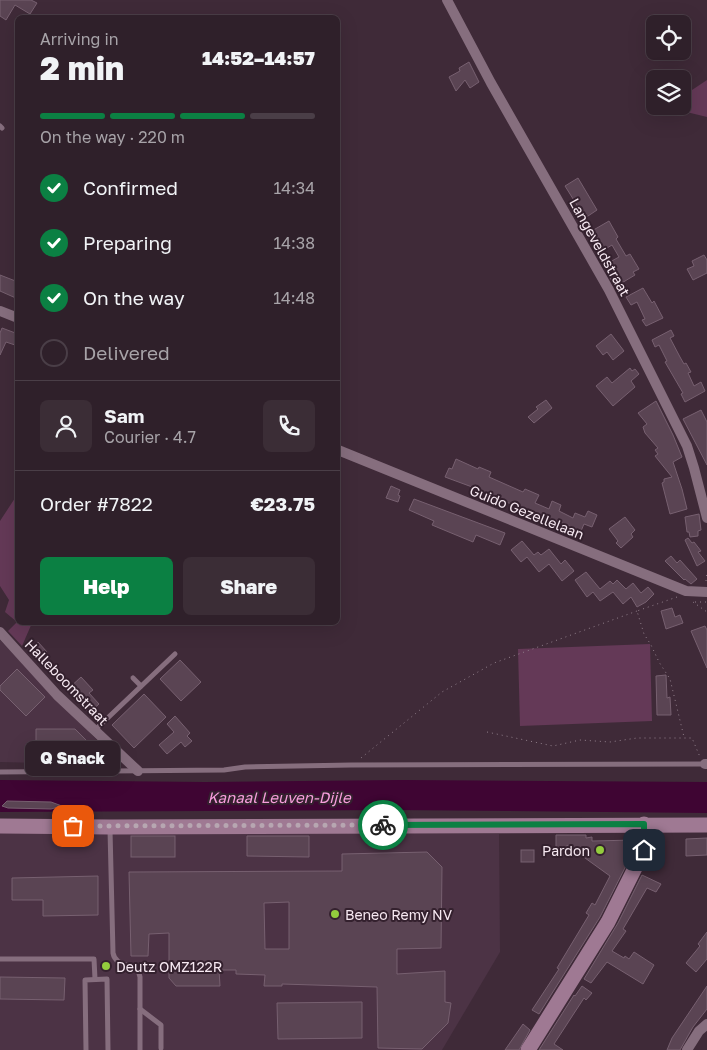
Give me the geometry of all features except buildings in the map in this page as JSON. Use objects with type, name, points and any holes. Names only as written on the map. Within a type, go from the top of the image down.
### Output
[{"type":"street","name":"Langeveldstraat","points":[[447,0],[609,290],[687,446],[707,518]]},
{"type":"street","points":[[0,310],[15,317]]},
{"type":"street","name":"Guido Gezellelaan","points":[[340,451],[686,591],[706,587]]},
{"type":"street","name":"Halleboomstraat","points":[[0,632],[57,695],[138,771]]},
{"type":"street","points":[[528,1050],[608,922],[644,850],[644,824]]},
{"type":"street","points":[[0,826],[707,825]]},
{"type":"street","points":[[687,1050],[707,1024]]},
{"type":"lane","points":[[95,730],[175,654]]},
{"type":"lane","points":[[134,678],[141,686]]},
{"type":"lane","points":[[0,772],[224,770],[245,767],[351,765],[706,764]]},
{"type":"lane","points":[[110,827],[113,953],[117,962],[138,970],[140,977],[140,1050]]},
{"type":"lane","points":[[0,959],[94,959],[95,980]]},
{"type":"lane","points":[[86,1050],[85,980],[107,980],[108,1050]]},
{"type":"lane","points":[[140,1009],[162,1025],[162,1048]]},
{"type":"path","points":[[706,587],[707,572]]},
{"type":"path","points":[[351,765],[442,692],[494,663],[665,602],[686,591]]},
{"type":"path","points":[[692,601],[707,612]]},
{"type":"path","points":[[637,611],[644,634],[670,679],[684,738]]},
{"type":"path","points":[[487,732],[553,746],[580,740],[610,742],[637,738],[692,738],[706,764]]},
{"type":"shaded area","points":[[707,80],[707,117],[691,113],[691,91]]},
{"type":"shaded area","points":[[15,498],[15,620],[5,612],[9,600],[0,586],[0,521]]},
{"type":"shaded area","points":[[15,624],[31,625],[22,646],[8,631]]},
{"type":"shaded area","points":[[0,640],[121,765],[0,762]]},
{"type":"shaded area","points":[[650,644],[652,721],[520,726],[518,649]]},
{"type":"shaded area","points":[[0,833],[499,834],[500,952],[442,1050],[0,1050]]},
{"type":"water","name":"Kanaal Leuven-Dijle","points":[[0,780],[707,782],[707,813],[394,810],[0,812]]},
{"type":"way so far","points":[[73,826],[383,825]]},
{"type":"place","name":"Q Snack","points":[[73,826]]},
{"type":"place","name":"Pardon","points":[[600,850]]},
{"type":"place","name":"Beneo Remy NV","points":[[335,914]]},
{"type":"place","name":"Deutz OMZ122R","points":[[106,966]]},
{"type":"route","points":[[383,825],[644,824],[644,850]]}]
